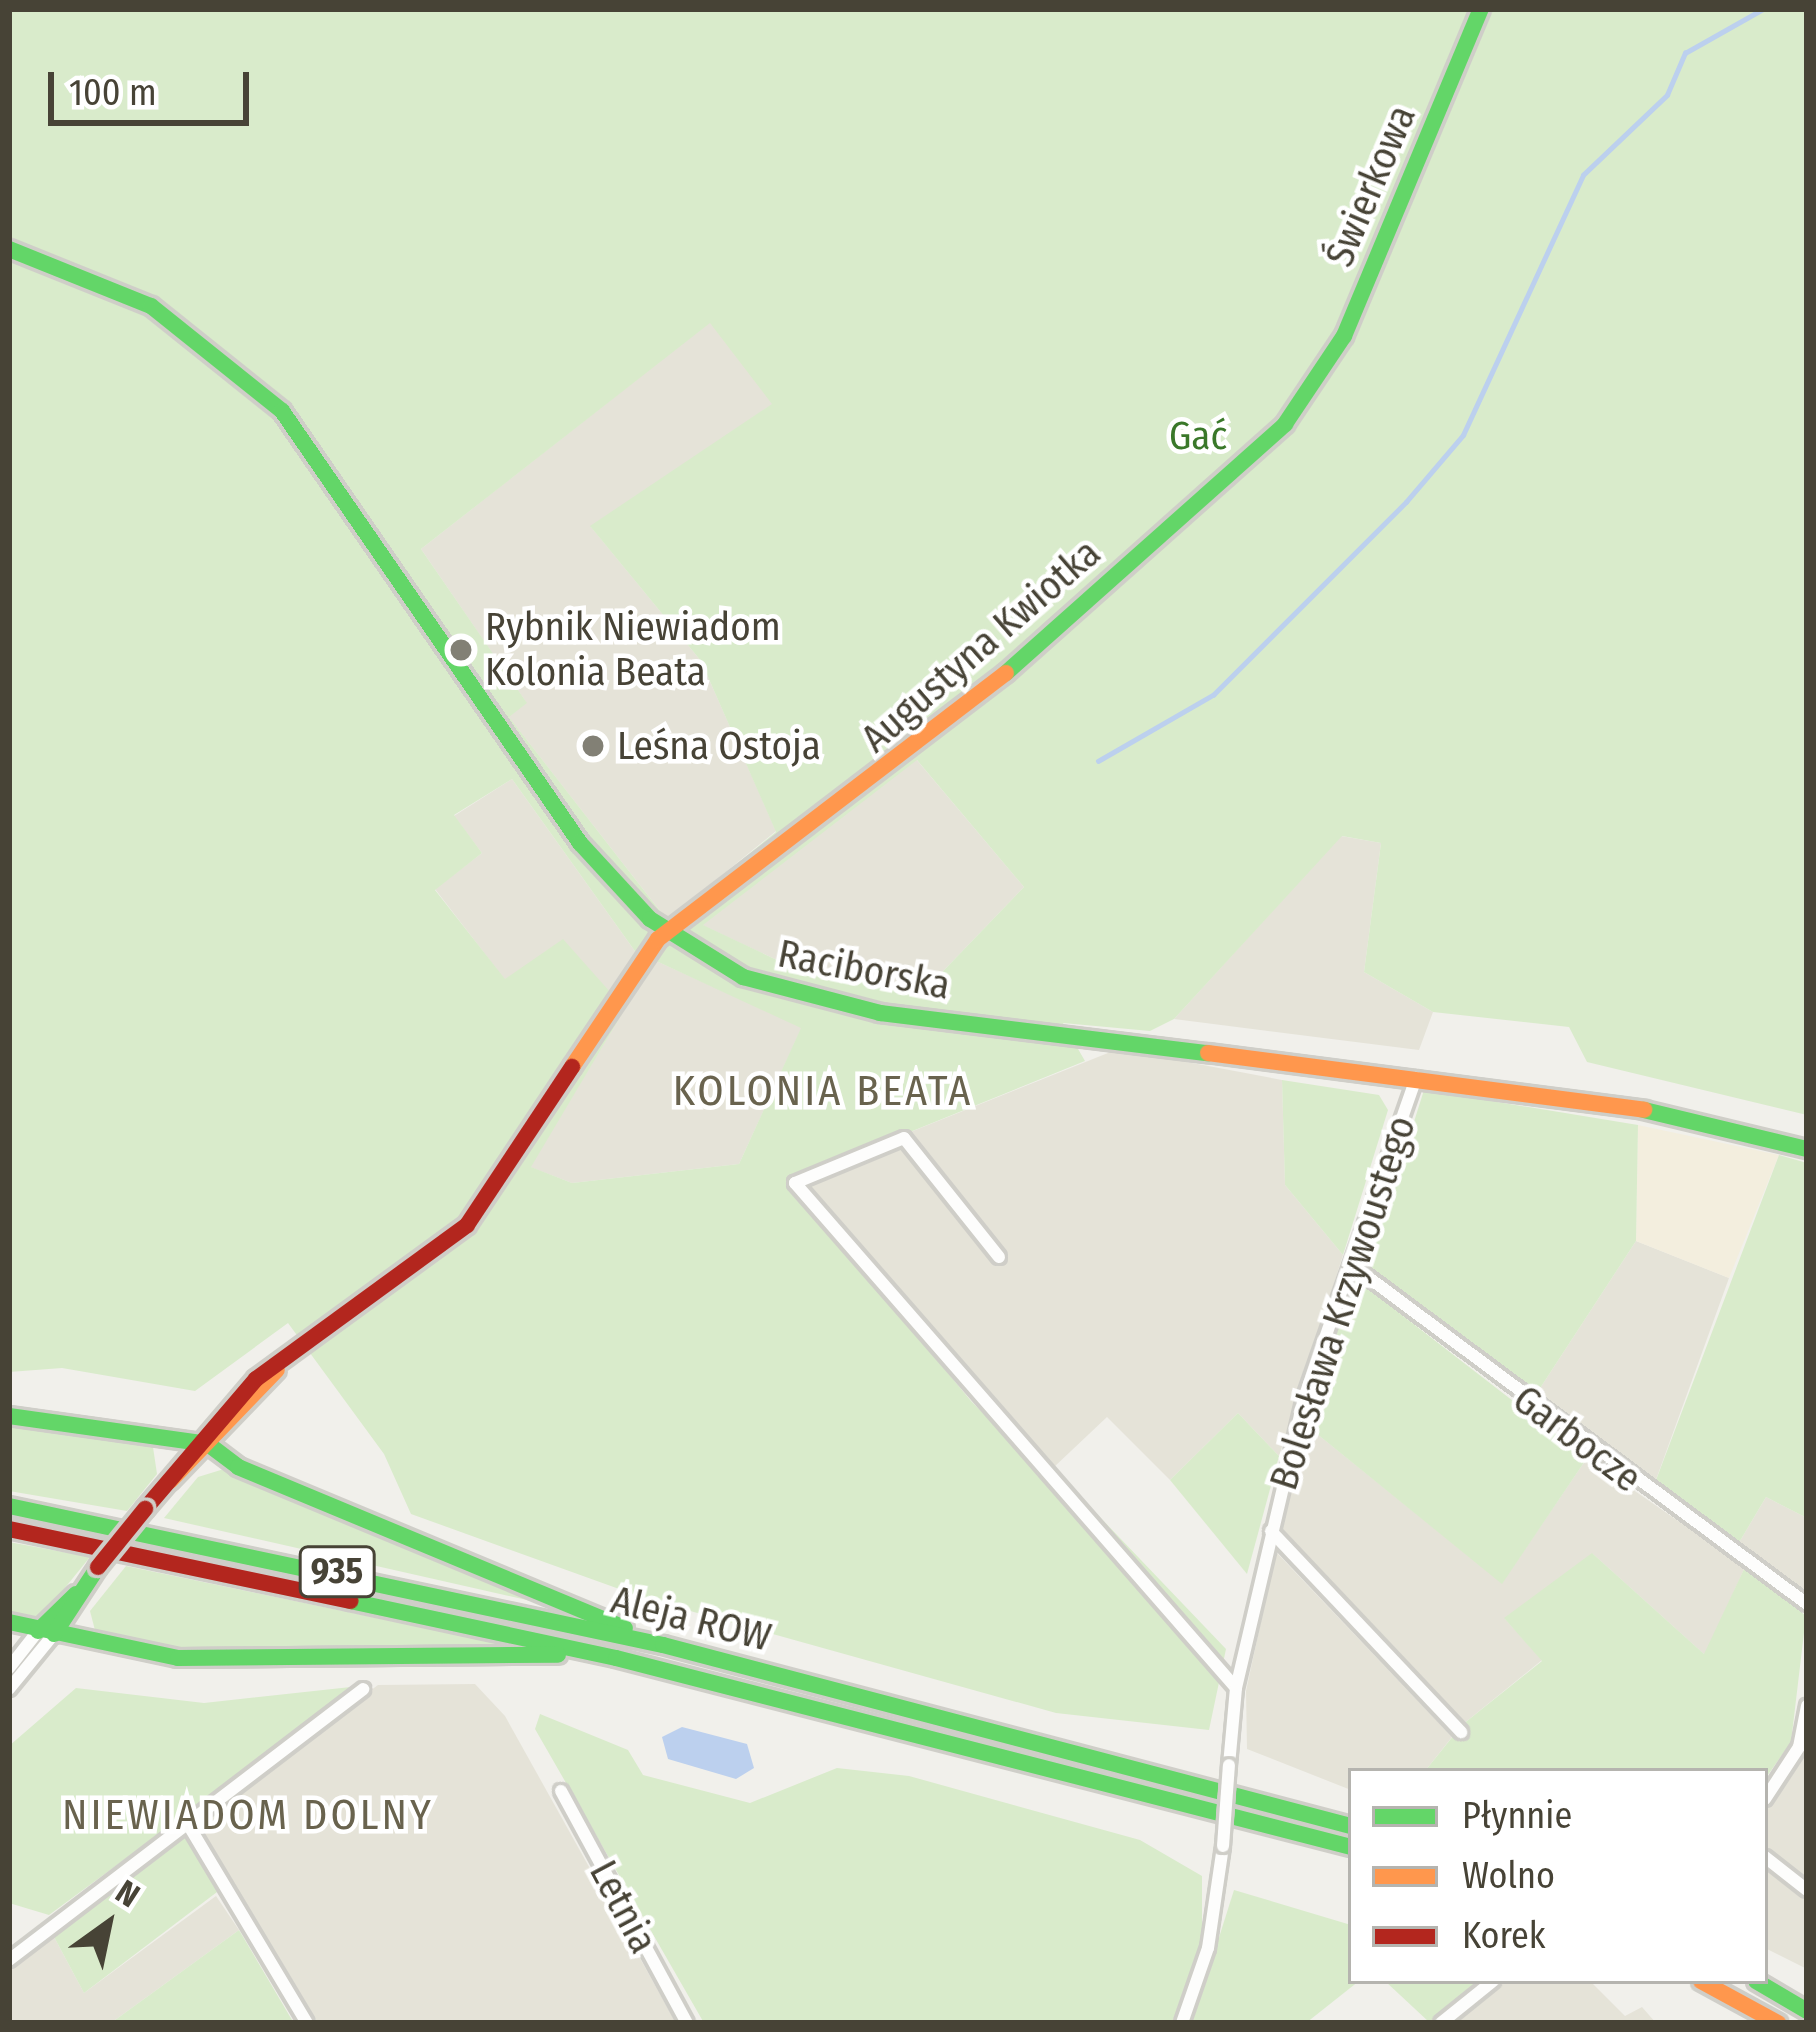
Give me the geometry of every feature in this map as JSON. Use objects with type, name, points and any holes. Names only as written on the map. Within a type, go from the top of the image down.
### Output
[{"type":"main road","name":"Świerkowa","points":[[1317,386],[1481,9]]},
{"type":"main road","name":"Raciborska","points":[[9,249],[151,306],[282,410],[566,824],[668,933],[743,977],[838,1006],[1606,1101],[1807,1149]]},
{"type":"main road","name":"Augustyna Kwiotka","points":[[282,1365],[467,1225],[668,933],[954,721],[1317,386]]},
{"type":"main road","points":[[162,1487],[282,1365]]},
{"type":"main road","points":[[46,1633],[162,1487],[188,1447],[282,1365]]},
{"type":"main road","points":[[9,1416],[188,1447],[208,1444],[238,1467],[663,1645]]},
{"type":"main road","name":"Aleja ROW","points":[[9,1506],[663,1645],[1348,1825]]},
{"type":"main road","name":"Aleja ROW","points":[[9,1529],[616,1658],[1348,1846]]},
{"type":"main road","points":[[9,1622],[178,1658],[616,1658]]},
{"type":"main road","points":[[1706,1984],[1778,2023]]},
{"type":"main road","points":[[1761,1984],[1807,2011]]},
{"type":"street","name":"Bolesława Krzywoustego","points":[[1182,2023],[1208,1948],[1236,1688],[1270,1531],[1416,1078]]},
{"type":"street","points":[[999,1257],[904,1138],[794,1183],[1236,1688]]},
{"type":"street","name":"Garbocze","points":[[1353,1266],[1807,1604]]},
{"type":"street","points":[[1270,1531],[1461,1732]]},
{"type":"street","points":[[9,1668],[46,1633]]},
{"type":"street","points":[[9,1689],[46,1633]]},
{"type":"street","points":[[9,1960],[363,1689]]},
{"type":"street","points":[[1768,1794],[1798,1747],[1807,1706]]},
{"type":"street","name":"Letnia","points":[[561,1791],[686,2023]]},
{"type":"street","points":[[186,1821],[307,2023]]},
{"type":"street","points":[[1768,1859],[1807,1890]]},
{"type":"street","points":[[1441,2023],[1489,1984]]},
{"type":"shaded area","points":[[710,322],[773,404],[591,527],[701,661],[776,831],[667,920],[508,716],[526,702],[421,549]]},
{"type":"shaded area","points":[[916,759],[1024,887],[923,992],[796,969],[702,925]]},
{"type":"shaded area","points":[[512,779],[637,954],[610,994],[505,980],[435,889],[482,853],[454,816]]},
{"type":"shaded area","points":[[1341,836],[1381,843],[1364,972],[1433,1012],[1419,1050],[1174,1019]]},
{"type":"shaded area","points":[[654,960],[802,1027],[739,1164],[572,1183],[530,1167]]},
{"type":"shaded area","points":[[1118,1049],[1282,1080],[1285,1185],[1343,1255],[1279,1456],[1238,1413],[1170,1480],[1107,1417],[1053,1468],[1032,1463],[788,1181]]},
{"type":"shaded area","points":[[1638,1125],[1779,1155],[1729,1278],[1636,1241]]},
{"type":"shaded area","points":[[1636,1241],[1729,1278],[1653,1488],[1533,1399]]},
{"type":"shaded area","points":[[1306,1425],[1502,1583],[1587,1458],[1745,1567],[1705,1655],[1593,1554],[1505,1619],[1542,1660],[1462,1725],[1279,1533]]},
{"type":"shaded area","points":[[1766,1497],[1807,1518],[1807,1594],[1737,1546]]},
{"type":"shaded area","points":[[1276,1552],[1452,1737],[1427,1768],[1348,1768],[1348,1789],[1247,1749],[1246,1691]]},
{"type":"shaded area","points":[[475,1684],[505,1716],[676,2023],[318,2023],[194,1821],[378,1685]]},
{"type":"shaded area","points":[[1807,1731],[1807,1882],[1768,1852],[1768,1802]]},
{"type":"shaded area","points":[[1768,1868],[1807,1895],[1807,1969],[1768,1950]]},
{"type":"shaded area","points":[[216,1896],[239,1930],[111,2023],[9,2023],[9,1970],[53,1935],[84,1993]]},
{"type":"shaded area","points":[[1498,1984],[1593,1984],[1625,2016],[1642,2007],[1656,2023],[1448,2023]]},
{"type":"green space","name":"Gać","points":[[9,9],[1807,9],[1807,1115],[1587,1062],[1569,1027],[1433,1012],[1364,972],[1381,843],[1342,836],[1174,1019],[1150,1031],[1063,1023],[1085,1061],[789,1181],[971,1401],[1032,1463],[1053,1468],[1226,1649],[1209,1730],[1056,1713],[647,1599],[411,1514],[384,1454],[288,1323],[195,1391],[62,1368],[9,1372]],"holes":[[[710,323],[772,404],[590,526],[701,661],[776,832],[667,920],[509,717],[527,703],[421,549]],[[917,760],[1024,887],[923,992],[796,969],[703,925]],[[512,779],[637,954],[611,993],[563,939],[505,979],[435,890],[482,853],[454,815]],[[654,960],[801,1028],[739,1164],[572,1183],[531,1167]]]},
{"type":"green space","points":[[1282,1080],[1379,1095],[1388,1110],[1343,1255],[1285,1185]]},
{"type":"green space","points":[[1424,1090],[1638,1125],[1636,1241],[1533,1399],[1368,1268]]},
{"type":"green space","points":[[1779,1155],[1807,1163],[1807,1518],[1766,1497],[1737,1546],[1653,1488]]},
{"type":"green space","points":[[1354,1278],[1587,1458],[1502,1584],[1306,1425]]},
{"type":"green space","points":[[1238,1413],[1279,1456],[1247,1574],[1170,1480]]},
{"type":"green space","points":[[9,1425],[153,1447],[157,1474],[127,1511],[9,1491]]},
{"type":"green space","points":[[224,1469],[571,1610],[164,1518],[198,1477]]},
{"type":"green space","points":[[9,1542],[90,1557],[38,1621],[9,1612]]},
{"type":"green space","points":[[1592,1553],[1704,1654],[1745,1567],[1806,1616],[1791,1742],[1768,1775],[1768,1768],[1427,1768],[1462,1725],[1542,1661],[1504,1618]]},
{"type":"green space","points":[[126,1566],[521,1648],[180,1650],[97,1638],[90,1611]]},
{"type":"green space","points":[[360,1686],[49,1915],[9,1903],[9,1746],[76,1688],[204,1703]]},
{"type":"green space","points":[[540,1714],[628,1750],[643,1775],[750,1803],[837,1768],[909,1776],[1140,1840],[1202,1876],[1202,1942],[1172,2023],[704,2023],[535,1729]]},
{"type":"green space","points":[[183,1830],[221,1889],[84,1993],[53,1935]]},
{"type":"green space","points":[[1234,1890],[1348,1924],[1348,1984],[1355,1984],[1306,2023],[1192,2023]]},
{"type":"green space","points":[[239,1930],[292,2020],[111,2023]]},
{"type":"green space","points":[[1388,1984],[1475,1984],[1429,2022]]},
{"type":"water","points":[[682,1727],[747,1744],[754,1768],[736,1779],[668,1759],[662,1737]]},
{"type":"waterway","points":[[1098,761],[1213,695],[1406,502],[1463,435],[1583,175],[1667,95],[1685,53],[1763,9]]},
{"type":"traffic: fast","points":[[1006,673],[1285,424],[1344,336],[1481,9]]},
{"type":"traffic: fast","points":[[9,249],[151,306],[282,411],[580,843],[650,919],[743,977],[880,1013],[1208,1053]]},
{"type":"traffic: fast","points":[[1644,1110],[1807,1149]]},
{"type":"traffic: fast","points":[[9,1416],[208,1444],[238,1467],[625,1628]]},
{"type":"traffic: fast","points":[[9,1506],[663,1645],[1348,1825]]},
{"type":"traffic: fast","points":[[54,1634],[98,1567]]},
{"type":"traffic: fast","points":[[38,1631],[76,1594]]},
{"type":"traffic: fast","points":[[350,1601],[616,1658],[1348,1846]]},
{"type":"traffic: fast","points":[[9,1622],[178,1658],[558,1655]]},
{"type":"traffic: fast","points":[[1761,1984],[1807,2011]]},
{"type":"traffic: slow","points":[[572,1067],[658,939],[1006,673]]},
{"type":"traffic: slow","points":[[1208,1053],[1644,1110]]},
{"type":"traffic: slow","points":[[170,1481],[277,1370]]},
{"type":"traffic: slow","points":[[1706,1984],[1778,2023]]},
{"type":"traffic: jam","points":[[145,1509],[256,1379],[467,1225],[572,1067]]},
{"type":"traffic: jam","points":[[98,1567],[145,1509]]},
{"type":"traffic: jam","points":[[9,1529],[350,1601]]},
{"type":"place","name":"Rybnik Niewiadom Kolonia Beata","points":[[461,650]]},
{"type":"place","name":"Leśna Ostoja","points":[[593,746]]},
{"type":"district","name":"KOLONIA BEATA","points":[[823,1091]]},
{"type":"district","name":"NIEWIADOM DOLNY","points":[[248,1815]]}]
